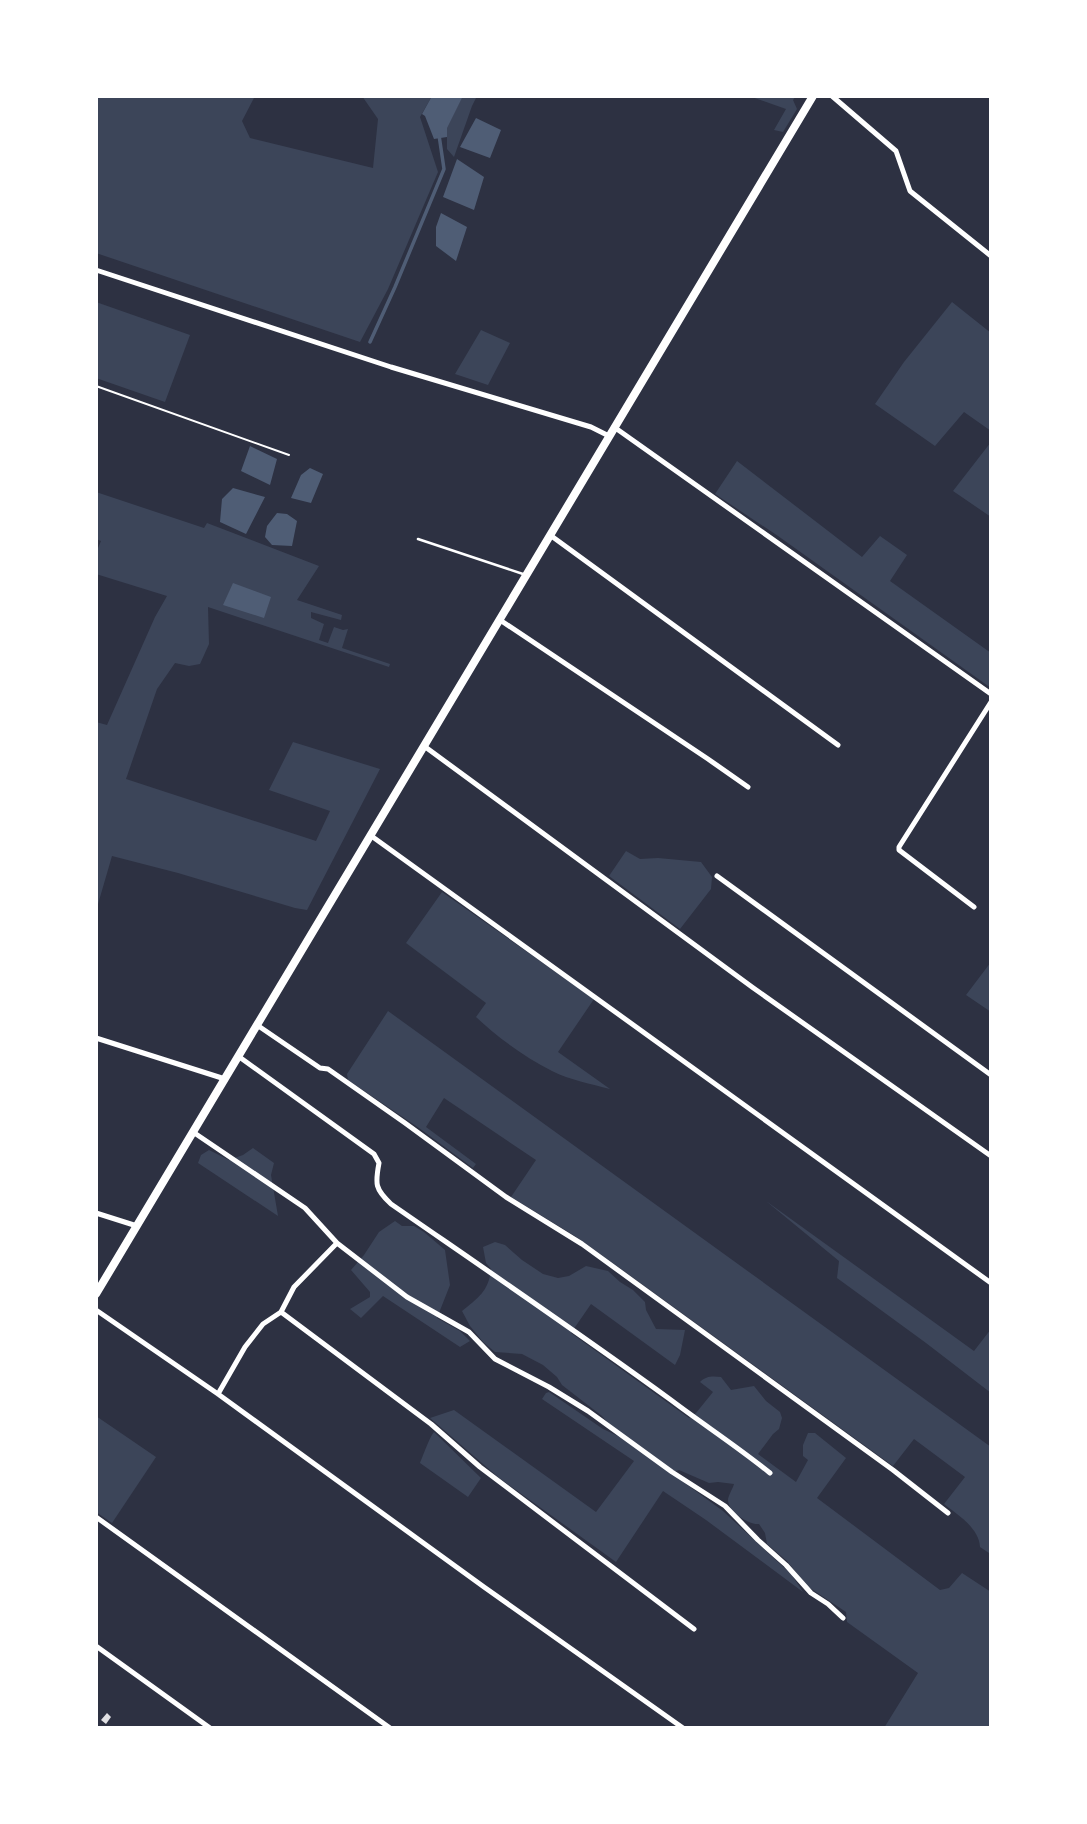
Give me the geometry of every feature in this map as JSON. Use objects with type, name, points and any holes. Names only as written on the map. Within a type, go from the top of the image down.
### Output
[{"type":"main road","points":[[96,1294],[813,96]]},
{"type":"street","points":[[832,96],[896,151],[909,191],[991,256]]},
{"type":"street","points":[[96,270],[391,367],[591,427],[609,436]]},
{"type":"street","points":[[614,427],[991,694]]},
{"type":"street","points":[[550,534],[838,745]]},
{"type":"street","points":[[500,620],[748,787]]},
{"type":"street","points":[[974,907],[899,850],[991,702]]},
{"type":"street","points":[[424,746],[752,987],[991,1156]]},
{"type":"street","points":[[370,835],[991,1283]]},
{"type":"street","points":[[717,876],[991,1075]]},
{"type":"street","points":[[257,1026],[320,1068],[328,1069],[506,1197],[582,1244],[948,1513]]},
{"type":"street","points":[[96,1038],[225,1079]]},
{"type":"street","points":[[238,1056],[374,1154],[379,1164],[376,1180],[379,1192],[391,1204],[596,1346],[770,1473]]},
{"type":"street","points":[[193,1132],[305,1208],[337,1243],[407,1297],[469,1332],[495,1359],[588,1411],[672,1472],[725,1506],[811,1593],[843,1618]]},
{"type":"street","points":[[96,1213],[137,1226]]},
{"type":"street","points":[[218,1394],[245,1347],[262,1324],[281,1312],[295,1287],[337,1243]]},
{"type":"street","points":[[96,1310],[218,1394],[683,1728]]},
{"type":"street","points":[[281,1312],[431,1424],[480,1467],[694,1629]]},
{"type":"street","points":[[96,1517],[390,1728]]},
{"type":"street","points":[[96,1646],[210,1728]]},
{"type":"lane","points":[[418,539],[526,575]]},
{"type":"path","points":[[96,386],[289,455]]},
{"type":"shaded area","points":[[96,96],[255,96],[242,121],[250,138],[373,168],[378,119],[362,96],[432,96],[420,117],[438,172],[388,289],[360,342],[96,253]]},
{"type":"shaded area","points":[[432,96],[463,96],[447,128],[447,137],[434,139],[422,114]]},
{"type":"shaded area","points":[[463,96],[477,96],[454,157],[447,149],[447,126]]},
{"type":"shaded area","points":[[749,96],[796,96],[793,100],[797,109],[783,132],[774,130],[786,109]]},
{"type":"shaded area","points":[[476,118],[501,130],[490,158],[460,147]]},
{"type":"shaded area","points":[[457,159],[484,177],[474,210],[443,197]]},
{"type":"shaded area","points":[[441,213],[467,227],[456,261],[436,246],[436,227]]},
{"type":"shaded area","points":[[96,302],[190,335],[165,402],[96,378]]},
{"type":"shaded area","points":[[952,302],[991,333],[991,431],[964,412],[935,446],[875,404],[904,362]]},
{"type":"shaded area","points":[[481,330],[510,343],[488,385],[455,374]]},
{"type":"shaded area","points":[[991,442],[991,517],[953,491]]},
{"type":"shaded area","points":[[250,446],[277,459],[270,485],[241,471]]},
{"type":"shaded area","points":[[737,461],[862,557],[880,536],[907,555],[890,581],[991,653],[991,688],[715,494]]},
{"type":"shaded area","points":[[310,468],[323,474],[311,503],[291,498],[301,475]]},
{"type":"shaded area","points":[[233,488],[265,497],[246,534],[220,522],[222,499]]},
{"type":"shaded area","points":[[96,492],[204,528],[207,523],[319,566],[297,600],[342,615],[341,620],[311,612],[311,618],[324,624],[319,640],[328,643],[334,627],[348,629],[342,648],[390,664],[389,667],[208,607],[209,644],[200,664],[189,666],[175,663],[157,689],[126,779],[316,841],[330,811],[269,790],[293,742],[380,769],[307,910],[112,856],[96,911],[96,722],[107,725],[167,596],[96,574],[96,553],[101,541],[96,539]]},
{"type":"shaded area","points":[[277,513],[287,514],[297,521],[292,546],[272,545],[265,537],[267,526]]},
{"type":"shaded area","points":[[233,583],[271,597],[264,618],[223,605]]},
{"type":"shaded area","points":[[626,851],[640,859],[701,862],[712,877],[711,889],[680,929],[609,876]]},
{"type":"shaded area","points":[[442,892],[594,999],[558,1052],[610,1089],[559,1074],[512,1047],[476,1017],[486,1003],[406,943]]},
{"type":"shaded area","points":[[991,962],[991,1012],[966,995]]},
{"type":"shaded area","points":[[388,1011],[991,1447],[991,1552],[980,1547],[972,1528],[944,1504],[965,1477],[914,1439],[893,1466],[575,1236],[511,1197],[536,1160],[444,1098],[426,1127],[476,1164],[473,1168],[348,1080],[347,1074]]},
{"type":"shaded area","points":[[253,1148],[274,1163],[271,1175],[278,1216],[198,1163],[201,1155],[209,1150],[229,1160]]},
{"type":"shaded area","points":[[766,1201],[974,1351],[991,1329],[991,1393],[837,1278],[839,1261]]},
{"type":"shaded area","points":[[395,1221],[402,1226],[414,1226],[445,1250],[450,1285],[437,1318],[460,1331],[470,1341],[460,1347],[383,1296],[361,1318],[350,1309],[370,1297],[370,1292],[351,1270],[379,1232]]},
{"type":"shaded area","points":[[495,1242],[505,1245],[543,1274],[558,1278],[569,1276],[586,1266],[608,1271],[645,1302],[656,1329],[685,1330],[675,1365],[591,1304],[571,1333],[689,1418],[713,1392],[700,1382],[705,1379],[721,1377],[731,1390],[754,1386],[766,1401],[780,1412],[782,1418],[779,1429],[758,1454],[796,1482],[808,1460],[803,1456],[803,1445],[808,1433],[815,1433],[846,1458],[817,1498],[940,1590],[949,1588],[962,1573],[991,1592],[991,1728],[884,1728],[918,1673],[847,1622],[846,1612],[807,1586],[787,1561],[767,1544],[765,1533],[759,1524],[750,1522],[731,1509],[728,1500],[734,1484],[709,1483],[679,1470],[671,1473],[723,1511],[791,1574],[803,1592],[663,1491],[616,1562],[498,1477],[430,1418],[454,1410],[596,1512],[634,1461],[542,1399],[549,1392],[603,1429],[620,1437],[602,1416],[562,1385],[543,1365],[522,1354],[495,1352],[470,1326],[462,1311],[478,1298],[488,1283],[491,1269],[486,1263],[483,1247]]},
{"type":"shaded area","points":[[96,1416],[156,1457],[112,1523],[96,1512]]},
{"type":"shaded area","points":[[434,1432],[481,1478],[468,1497],[420,1463]]},
{"type":"building","points":[[107,1713],[111,1717],[106,1724],[101,1720]]},
{"type":"waterway","points":[[370,342],[444,169],[439,135]]}]
